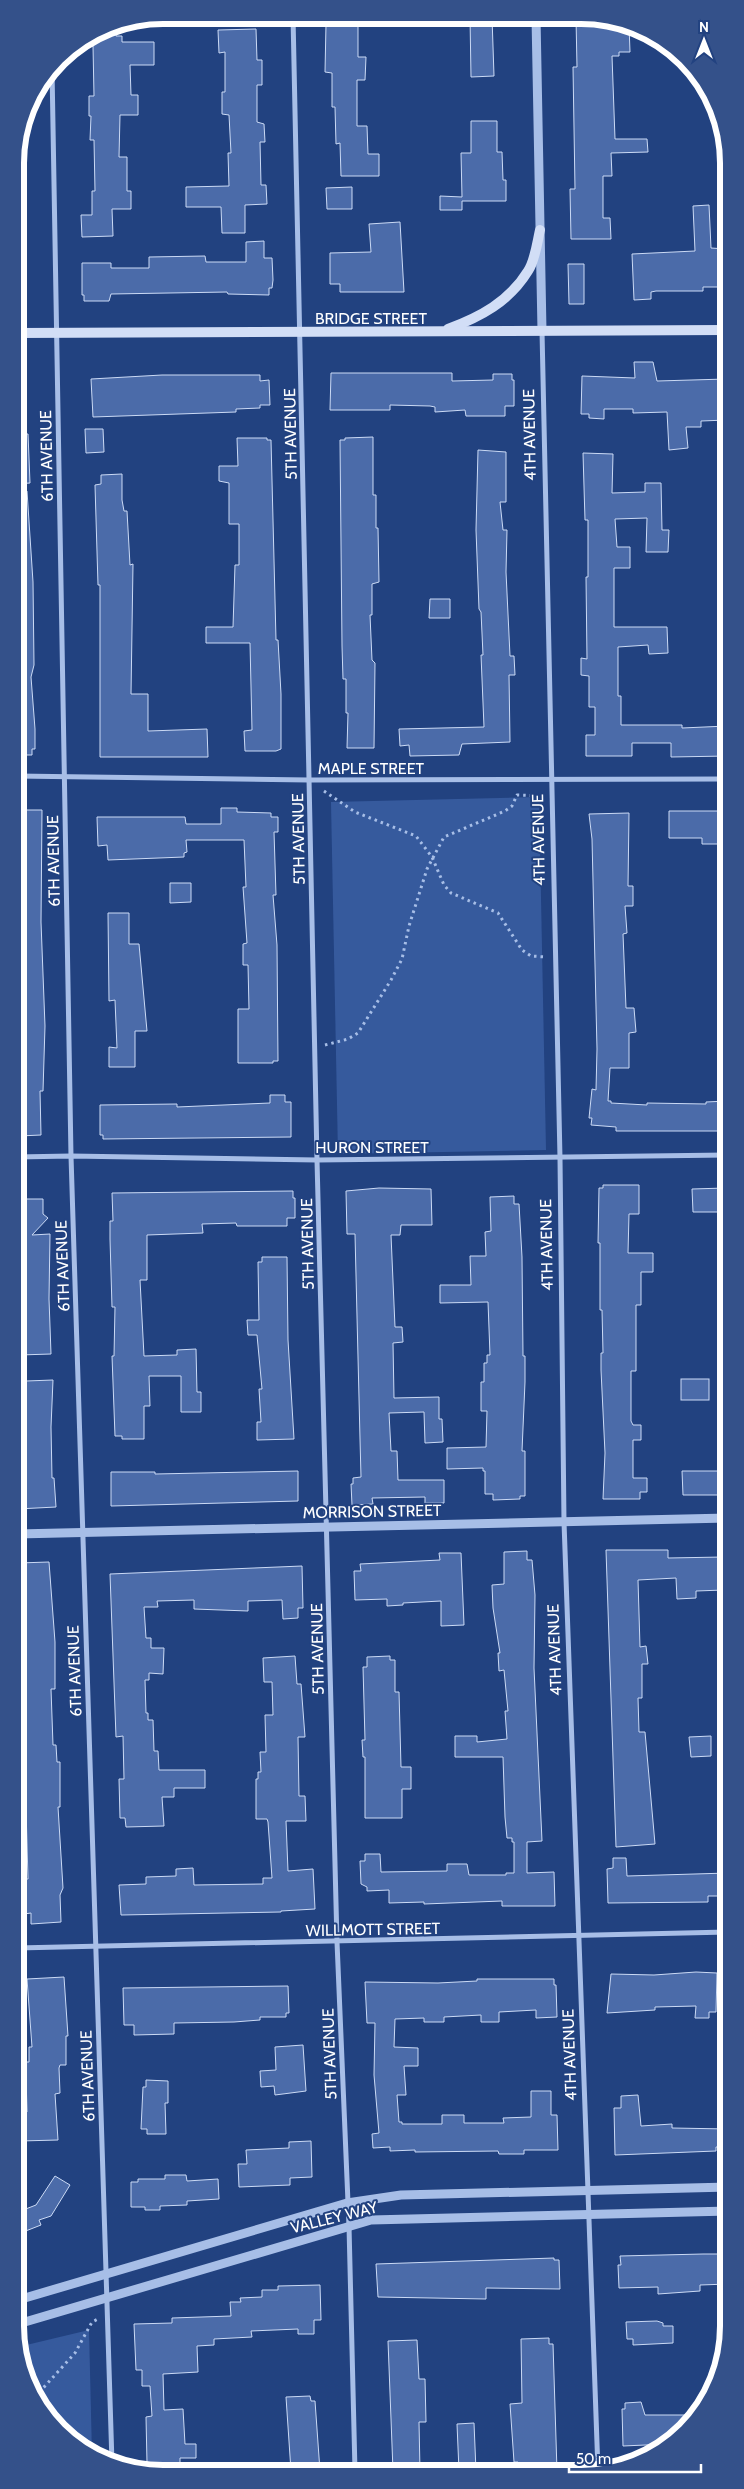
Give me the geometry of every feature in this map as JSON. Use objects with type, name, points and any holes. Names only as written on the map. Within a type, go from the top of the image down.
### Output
[{"type":"main road","points":[[440,332],[492,310],[506,298],[529,270],[540,230]]},
{"type":"main road","name":"BRIDGE STREET","points":[[24,333],[720,330]]},
{"type":"street","name":"5TH AVENUE","points":[[293,24],[317,1160],[337,1942],[349,2226],[355,2465]]},
{"type":"street","name":"4TH AVENUE","points":[[536,24],[560,1158],[564,1522],[598,2464]]},
{"type":"street","name":"6TH AVENUE","points":[[52,79],[71,1156],[112,2456]]},
{"type":"street","name":"MAPLE STREET","points":[[24,776],[309,780],[720,779]]},
{"type":"street","name":"HURON STREET","points":[[24,1158],[71,1156],[317,1160],[720,1155]]},
{"type":"street","name":"MORRISON STREET","points":[[24,1534],[720,1518]]},
{"type":"street","name":"WILLMOTT STREET","points":[[24,1948],[720,1932]]},
{"type":"street","name":"VALLEY WAY","points":[[24,2298],[106,2272],[347,2203],[401,2195],[720,2187]]},
{"type":"street","name":"VALLEY WAY","points":[[24,2322],[371,2220],[720,2211]]},
{"type":"path","points":[[309,780],[355,812],[416,836],[432,857],[444,884],[451,893],[498,913],[522,950],[531,956],[555,957]]},
{"type":"path","points":[[315,1047],[348,1039],[358,1033],[367,1019],[402,959],[409,926],[432,857],[444,837],[505,811],[512,806],[517,795],[552,796]]},
{"type":"path","points":[[40,2392],[75,2353],[92,2322],[107,2315]]},
{"type":"shaded area","points":[[539,797],[546,1150],[338,1154],[331,802]]},
{"type":"shaded area","points":[[89,2330],[92,2446],[65,2424],[42,2396],[31,2371],[25,2345]]},
{"type":"building","points":[[326,24],[358,24],[358,57],[366,57],[365,80],[357,80],[357,126],[367,126],[368,154],[379,154],[379,176],[341,176],[340,143],[336,144],[335,107],[332,107],[332,73],[325,72]]},
{"type":"building","points":[[470,24],[492,24],[494,76],[471,77]]},
{"type":"building","points":[[576,24],[608,26],[629,32],[630,52],[619,52],[619,56],[612,56],[615,139],[647,139],[648,152],[611,153],[612,176],[603,176],[603,218],[610,218],[611,239],[571,239],[570,189],[575,189],[573,67],[577,67]]},
{"type":"building","points":[[256,29],[257,60],[262,60],[262,85],[257,85],[257,122],[264,124],[265,142],[260,142],[261,185],[266,185],[267,204],[245,205],[245,233],[222,233],[221,207],[186,207],[186,187],[229,186],[228,153],[231,153],[229,115],[222,114],[222,92],[225,92],[225,52],[219,53],[218,30]]},
{"type":"building","points":[[116,32],[116,36],[122,36],[122,42],[154,42],[154,65],[130,65],[131,95],[138,95],[138,115],[120,115],[119,157],[127,157],[127,191],[131,191],[131,209],[112,209],[113,236],[82,237],[81,215],[92,215],[92,191],[95,191],[94,140],[90,140],[91,116],[89,116],[89,96],[94,96],[93,46],[88,46]]},
{"type":"building","points":[[471,121],[497,121],[497,152],[502,152],[503,180],[506,180],[506,201],[462,201],[462,210],[440,210],[440,196],[462,197],[461,153],[471,153]]},
{"type":"building","points":[[352,187],[352,209],[327,209],[326,188]]},
{"type":"building","points":[[709,205],[711,248],[720,249],[720,287],[703,287],[703,291],[656,291],[651,292],[651,299],[634,300],[632,254],[695,251],[693,206]]},
{"type":"building","points":[[400,222],[404,292],[340,292],[340,284],[330,284],[330,253],[371,252],[369,224]]},
{"type":"building","points":[[264,241],[264,258],[272,258],[273,280],[272,288],[269,288],[269,295],[228,294],[227,292],[111,294],[109,301],[84,301],[84,295],[82,295],[82,263],[111,263],[111,268],[149,268],[149,257],[205,256],[206,262],[246,262],[246,242]]},
{"type":"building","points":[[568,264],[584,264],[584,304],[569,304]]},
{"type":"building","points":[[634,362],[653,362],[657,381],[720,379],[720,420],[701,421],[701,427],[686,427],[688,448],[669,450],[667,412],[633,413],[633,409],[604,409],[604,419],[589,418],[589,414],[581,414],[582,376],[635,378]]},
{"type":"building","points":[[331,373],[452,373],[452,381],[493,380],[493,374],[512,374],[512,380],[514,380],[514,406],[505,406],[505,416],[466,416],[465,410],[435,412],[435,407],[430,406],[390,405],[390,410],[330,410]]},
{"type":"building","points":[[162,375],[260,375],[260,381],[269,380],[270,405],[260,405],[260,408],[236,409],[236,412],[93,417],[91,379]]},
{"type":"building","points":[[85,429],[103,429],[104,452],[86,453]]},
{"type":"building","points":[[24,434],[28,434],[30,483],[24,483]]},
{"type":"building","points":[[373,437],[373,495],[376,495],[379,582],[372,584],[372,615],[370,615],[372,660],[375,663],[374,748],[347,748],[348,713],[346,713],[346,679],[343,679],[342,646],[340,440],[345,440],[345,438]]},
{"type":"building","points":[[237,438],[267,438],[267,440],[271,440],[276,640],[278,640],[281,694],[281,749],[276,751],[245,751],[244,731],[252,730],[250,643],[206,643],[206,627],[233,627],[235,565],[239,565],[239,524],[229,524],[229,483],[219,481],[219,466],[238,466]]},
{"type":"building","points":[[478,450],[506,452],[506,502],[500,502],[503,530],[507,530],[506,572],[510,656],[514,656],[515,675],[509,675],[510,742],[462,744],[459,755],[410,756],[409,745],[400,746],[399,729],[484,727],[481,655],[483,655],[476,530]]},
{"type":"building","points":[[583,453],[613,454],[612,493],[645,492],[645,483],[661,483],[662,530],[669,530],[668,552],[646,552],[647,518],[615,519],[617,547],[630,547],[630,568],[614,568],[614,627],[667,627],[668,653],[649,654],[648,645],[618,647],[618,696],[621,696],[621,725],[682,725],[682,728],[720,726],[720,756],[671,757],[671,743],[632,743],[632,756],[586,756],[586,735],[595,735],[595,707],[589,707],[589,676],[581,675],[581,658],[587,659],[586,577],[588,577],[588,520],[585,520]]},
{"type":"building","points":[[122,474],[122,500],[124,511],[127,511],[130,565],[133,564],[131,694],[148,694],[148,731],[207,729],[208,757],[100,757],[100,585],[98,585],[95,485],[101,484],[101,475]]},
{"type":"building","points":[[24,491],[27,491],[33,582],[34,665],[31,677],[35,749],[32,749],[32,755],[24,755]]},
{"type":"building","points":[[430,599],[450,599],[450,618],[429,618]]},
{"type":"building","points":[[221,808],[237,808],[237,812],[271,813],[271,817],[278,817],[278,832],[274,832],[276,895],[273,895],[277,945],[278,1061],[273,1061],[273,1063],[238,1063],[238,1009],[249,1009],[248,965],[243,965],[243,944],[247,943],[243,887],[246,887],[244,840],[186,840],[187,852],[184,853],[184,857],[108,860],[107,845],[98,846],[97,817],[185,817],[186,824],[221,824]]},
{"type":"building","points":[[24,810],[42,810],[41,922],[45,1026],[43,1091],[40,1091],[41,1135],[24,1136]]},
{"type":"building","points":[[669,811],[720,811],[720,844],[702,844],[702,838],[669,838]]},
{"type":"building","points":[[629,813],[628,886],[633,886],[633,906],[625,906],[627,933],[623,934],[626,1008],[634,1008],[636,1032],[629,1033],[629,1068],[610,1068],[608,1101],[611,1101],[611,1103],[647,1105],[647,1103],[706,1104],[706,1102],[720,1101],[720,1131],[616,1131],[616,1127],[591,1125],[592,1118],[589,1118],[592,1089],[596,1090],[597,1049],[592,839],[589,814]]},
{"type":"building","points":[[170,883],[191,883],[191,902],[170,903]]},
{"type":"building","points":[[108,913],[129,913],[129,944],[139,944],[147,1031],[135,1031],[135,1067],[109,1067],[109,1047],[117,1048],[115,1000],[109,1001]]},
{"type":"building","points":[[270,1095],[285,1095],[285,1102],[291,1102],[291,1137],[103,1139],[103,1135],[100,1135],[100,1105],[177,1104],[177,1107],[270,1103]]},
{"type":"building","points":[[603,1185],[639,1185],[639,1214],[629,1214],[628,1253],[653,1253],[653,1272],[641,1272],[641,1305],[636,1305],[636,1371],[631,1371],[631,1421],[633,1425],[641,1425],[641,1440],[633,1440],[633,1478],[647,1478],[647,1492],[640,1492],[640,1499],[603,1499],[605,1453],[601,1370],[601,1353],[603,1353],[602,1310],[600,1310],[600,1243],[598,1243],[599,1188],[603,1188]]},
{"type":"building","points":[[379,1188],[431,1189],[432,1225],[401,1225],[400,1235],[391,1235],[395,1327],[402,1327],[403,1342],[393,1343],[394,1398],[439,1397],[439,1419],[442,1419],[443,1442],[425,1443],[424,1412],[389,1413],[391,1451],[397,1451],[398,1480],[444,1480],[444,1503],[425,1503],[425,1497],[372,1498],[373,1504],[352,1505],[351,1484],[353,1484],[353,1478],[361,1477],[355,1234],[347,1234],[346,1191]]},
{"type":"building","points":[[720,1188],[720,1212],[693,1212],[692,1189]]},
{"type":"building","points":[[293,1191],[295,1218],[287,1218],[287,1226],[237,1226],[236,1223],[202,1224],[203,1233],[147,1235],[147,1280],[140,1280],[144,1356],[177,1355],[177,1350],[196,1349],[197,1392],[201,1392],[201,1412],[181,1412],[181,1376],[149,1376],[150,1406],[144,1406],[144,1439],[122,1439],[122,1436],[115,1436],[112,1356],[114,1356],[115,1307],[112,1307],[110,1239],[110,1221],[113,1221],[112,1193]]},
{"type":"building","points":[[514,1196],[514,1204],[519,1204],[522,1257],[525,1382],[522,1451],[525,1451],[525,1496],[520,1496],[520,1499],[493,1500],[493,1494],[485,1494],[485,1471],[483,1471],[483,1468],[447,1469],[447,1448],[486,1447],[487,1411],[481,1411],[481,1382],[484,1382],[484,1363],[487,1363],[487,1355],[490,1355],[488,1302],[440,1303],[440,1285],[471,1285],[470,1256],[486,1256],[485,1232],[491,1231],[490,1197]]},
{"type":"building","points":[[24,1199],[43,1199],[43,1214],[48,1218],[32,1235],[50,1234],[49,1299],[51,1354],[24,1355]]},
{"type":"building","points":[[262,1257],[287,1257],[288,1340],[294,1439],[257,1440],[257,1422],[261,1422],[259,1389],[262,1389],[257,1335],[248,1335],[247,1320],[259,1320],[258,1262],[262,1262]]},
{"type":"building","points":[[681,1379],[709,1379],[709,1400],[681,1400]]},
{"type":"building","points":[[53,1380],[51,1427],[52,1478],[54,1478],[56,1507],[24,1509],[24,1391],[26,1391],[26,1381]]},
{"type":"building","points":[[298,1471],[298,1501],[111,1506],[111,1472],[155,1472],[155,1474]]},
{"type":"building","points":[[682,1471],[720,1471],[720,1495],[683,1495]]},
{"type":"building","points":[[606,1550],[668,1550],[668,1558],[720,1557],[720,1590],[696,1591],[696,1598],[677,1599],[676,1578],[638,1580],[640,1647],[646,1646],[648,1664],[642,1664],[642,1698],[638,1698],[639,1732],[645,1732],[655,1844],[616,1847]]},
{"type":"building","points":[[527,1551],[527,1560],[532,1560],[535,1595],[534,1668],[542,1841],[527,1842],[527,1873],[554,1872],[555,1906],[502,1906],[502,1901],[424,1904],[424,1902],[389,1903],[389,1890],[367,1891],[367,1887],[361,1884],[360,1861],[365,1861],[365,1854],[380,1854],[381,1872],[447,1871],[447,1864],[467,1864],[469,1875],[506,1875],[506,1873],[514,1873],[514,1842],[512,1842],[512,1838],[507,1838],[505,1817],[503,1757],[455,1757],[455,1736],[477,1736],[477,1742],[507,1739],[505,1711],[508,1711],[504,1670],[499,1671],[498,1653],[500,1653],[493,1608],[492,1585],[504,1584],[504,1552]]},
{"type":"building","points":[[439,1553],[461,1553],[464,1625],[441,1626],[441,1601],[403,1603],[403,1605],[387,1606],[387,1599],[355,1600],[354,1571],[361,1571],[360,1564],[440,1560]]},
{"type":"building","points":[[49,1562],[55,1642],[55,1689],[51,1689],[53,1745],[56,1745],[57,1762],[60,1762],[60,1807],[58,1807],[63,1888],[60,1895],[61,1922],[31,1924],[31,1913],[24,1914],[24,1879],[28,1879],[26,1809],[24,1809],[24,1711],[26,1711],[24,1659],[26,1659],[24,1563]]},
{"type":"building","points":[[302,1566],[303,1608],[298,1608],[298,1618],[283,1619],[282,1600],[248,1601],[248,1611],[194,1609],[194,1600],[157,1601],[158,1607],[144,1607],[146,1638],[151,1638],[151,1648],[164,1648],[163,1674],[149,1673],[149,1680],[145,1680],[146,1713],[148,1713],[148,1720],[153,1720],[154,1751],[158,1751],[159,1770],[205,1770],[205,1788],[174,1788],[174,1797],[162,1797],[164,1826],[126,1827],[125,1818],[120,1818],[119,1779],[124,1779],[123,1736],[116,1737],[110,1574]]},
{"type":"building","points":[[295,1656],[297,1684],[301,1684],[305,1737],[298,1737],[299,1796],[305,1796],[306,1821],[286,1821],[288,1871],[313,1869],[315,1909],[281,1912],[121,1915],[119,1885],[146,1884],[146,1877],[176,1876],[176,1869],[193,1868],[194,1885],[263,1884],[263,1878],[272,1878],[268,1822],[267,1819],[256,1819],[256,1779],[258,1779],[258,1772],[261,1772],[260,1752],[266,1752],[265,1715],[273,1715],[272,1682],[264,1682],[263,1658]]},
{"type":"building","points":[[390,1656],[390,1660],[395,1660],[395,1692],[399,1692],[401,1767],[411,1767],[411,1789],[402,1789],[402,1818],[365,1818],[365,1757],[363,1757],[362,1740],[365,1740],[363,1667],[367,1667],[367,1657]]},
{"type":"building","points":[[711,1736],[711,1756],[691,1757],[689,1737]]},
{"type":"building","points":[[613,1858],[626,1858],[627,1876],[720,1873],[720,1896],[708,1896],[708,1902],[608,1903],[607,1869],[613,1868]]},
{"type":"building","points":[[696,1972],[717,1973],[716,2012],[709,2012],[709,2018],[695,2018],[696,2006],[655,2007],[655,2010],[607,2013],[611,1974],[654,1975]]},
{"type":"building","points":[[64,1977],[68,2036],[66,2036],[66,2065],[60,2065],[59,2068],[60,2093],[55,2094],[58,2140],[24,2141],[24,2112],[27,2112],[24,2062],[29,2062],[29,2047],[32,2047],[27,1979]]},
{"type":"building","points":[[477,1979],[554,1979],[554,1985],[556,1985],[557,2017],[536,2018],[536,2010],[499,2012],[499,2022],[481,2022],[481,2015],[444,2017],[444,2022],[424,2022],[424,2018],[395,2019],[394,2047],[418,2048],[418,2066],[404,2066],[406,2095],[397,2095],[399,2122],[402,2122],[402,2124],[442,2124],[442,2115],[464,2115],[464,2123],[504,2123],[503,2118],[531,2117],[531,2091],[551,2091],[551,2115],[557,2115],[558,2150],[524,2150],[524,2154],[499,2154],[498,2151],[415,2152],[415,2150],[390,2151],[390,2147],[373,2148],[372,2134],[379,2133],[374,2075],[375,2023],[367,2023],[365,1982],[438,1983],[477,1981]]},
{"type":"building","points":[[288,1986],[289,2013],[286,2013],[286,2017],[260,2017],[260,2020],[234,2022],[174,2023],[174,2034],[134,2035],[134,2025],[124,2025],[123,1988]]},
{"type":"building","points":[[303,2045],[306,2091],[275,2095],[274,2086],[261,2087],[260,2071],[276,2070],[275,2047]]},
{"type":"building","points":[[146,2080],[168,2081],[168,2103],[165,2103],[166,2134],[147,2134],[147,2129],[141,2129],[143,2087],[146,2087]]},
{"type":"building","points":[[638,2095],[641,2126],[672,2124],[672,2128],[720,2129],[720,2147],[716,2147],[716,2151],[615,2155],[614,2108],[621,2108],[621,2096]]},
{"type":"building","points":[[311,2141],[312,2177],[290,2178],[290,2185],[239,2187],[238,2164],[247,2164],[246,2150],[289,2148],[289,2142]]},
{"type":"building","points":[[165,2175],[186,2175],[187,2181],[218,2179],[219,2199],[187,2201],[187,2205],[160,2206],[160,2210],[145,2210],[145,2207],[131,2207],[131,2182],[138,2182],[138,2179],[165,2179]]},
{"type":"building","points":[[55,2176],[70,2185],[51,2216],[39,2220],[41,2225],[24,2232],[24,2210],[36,2205]]},
{"type":"building","points":[[720,2254],[720,2284],[700,2285],[700,2291],[658,2294],[658,2287],[619,2288],[618,2265],[621,2265],[620,2256]]},
{"type":"building","points":[[554,2258],[554,2260],[559,2260],[560,2289],[486,2288],[486,2299],[378,2297],[376,2264]]},
{"type":"building","points":[[320,2285],[321,2320],[314,2320],[314,2334],[298,2334],[298,2329],[251,2331],[252,2337],[214,2339],[214,2345],[197,2346],[198,2372],[163,2374],[164,2410],[183,2409],[185,2444],[196,2444],[196,2458],[180,2458],[180,2463],[147,2463],[146,2417],[152,2416],[150,2386],[142,2386],[142,2370],[136,2370],[134,2324],[172,2323],[172,2318],[231,2316],[230,2302],[241,2302],[240,2298],[262,2297],[262,2290],[278,2290],[278,2286]]},
{"type":"building","points":[[657,2321],[663,2323],[663,2326],[673,2326],[673,2343],[633,2345],[633,2339],[627,2339],[626,2322]]},
{"type":"building","points":[[549,2338],[549,2344],[553,2344],[557,2465],[518,2465],[518,2462],[514,2462],[510,2404],[522,2403],[521,2339]]},
{"type":"building","points":[[417,2340],[419,2379],[425,2379],[426,2422],[419,2422],[420,2465],[393,2465],[388,2341]]},
{"type":"building","points":[[310,2396],[311,2401],[315,2401],[320,2465],[291,2465],[286,2397]]},
{"type":"building","points":[[641,2402],[645,2415],[688,2415],[673,2431],[654,2445],[623,2446],[622,2409],[625,2409],[625,2403]]},
{"type":"building","points":[[474,2423],[476,2465],[459,2465],[457,2424]]}]
